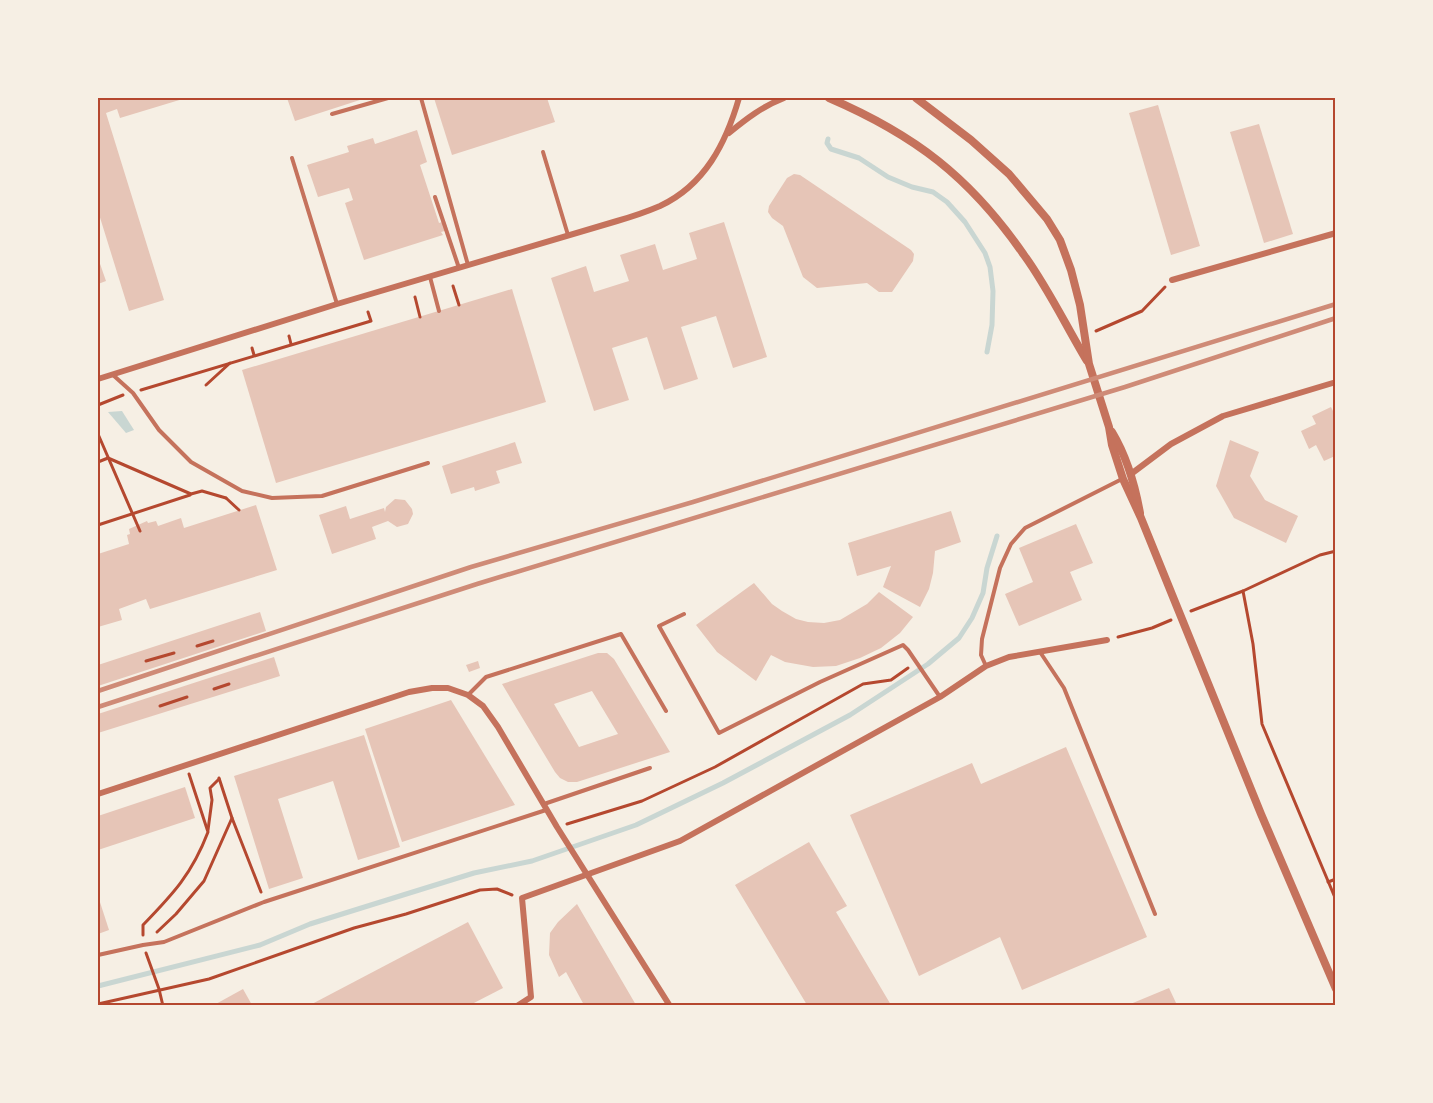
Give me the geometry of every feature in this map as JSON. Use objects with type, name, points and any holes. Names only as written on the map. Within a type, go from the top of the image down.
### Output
[{"type":"street","points":[[98,379],[337,304],[642,213],[670,200],[693,183],[712,163],[728,134],[739,98]]},
{"type":"street","points":[[728,134],[747,117],[784,98]]},
{"type":"street","points":[[829,98],[874,119],[933,155],[982,200],[1024,255],[1089,364]]},
{"type":"street","points":[[916,98],[971,140],[1008,174],[1047,219],[1060,240],[1071,270],[1086,335],[1089,364],[1109,427],[1119,444],[1141,518],[1335,989]]},
{"type":"street","points":[[1172,280],[1335,232]]},
{"type":"street","points":[[1127,477],[1171,444],[1223,416],[1335,382]]},
{"type":"street","points":[[517,1005],[531,997],[522,898],[680,841],[940,697],[986,666],[1009,657],[1107,640]]},
{"type":"street","points":[[98,794],[409,692],[448,688],[468,695],[483,706],[498,727],[557,828],[670,1005]]},
{"type":"lane","points":[[332,114],[388,98]]},
{"type":"lane","points":[[421,98],[468,266]]},
{"type":"lane","points":[[543,152],[568,236]]},
{"type":"lane","points":[[292,158],[337,304]]},
{"type":"lane","points":[[435,197],[459,268]]},
{"type":"lane","points":[[430,277],[439,311]]},
{"type":"lane","points":[[113,375],[133,393],[159,430],[191,462],[242,491],[272,498],[322,496],[428,463]]},
{"type":"lane","points":[[986,666],[981,655],[982,639],[1000,568],[1011,544],[1025,528],[1127,477]]},
{"type":"lane","points":[[684,614],[659,627],[719,733],[820,682],[903,645],[940,697]]},
{"type":"lane","points":[[468,695],[486,677],[621,634],[666,711]]},
{"type":"lane","points":[[1040,652],[1064,688],[1155,914]]},
{"type":"lane","points":[[98,956],[164,942],[264,902],[545,807],[650,768]]},
{"type":"path","points":[[1086,335],[1142,311],[1172,280]]},
{"type":"path","points":[[453,286],[459,305]]},
{"type":"path","points":[[415,297],[420,317]]},
{"type":"path","points":[[98,405],[254,355],[371,321],[368,312]]},
{"type":"path","points":[[289,336],[291,344]]},
{"type":"path","points":[[252,348],[254,355]]},
{"type":"path","points":[[206,385],[232,362]]},
{"type":"path","points":[[98,434],[140,531]]},
{"type":"path","points":[[98,462],[108,458],[191,494]]},
{"type":"path","points":[[98,525],[202,491],[226,498]]},
{"type":"path","points":[[222,492],[239,510]]},
{"type":"path","points":[[1202,606],[1243,591],[1320,555],[1335,551]]},
{"type":"path","points":[[1243,591],[1253,644],[1263,724],[1335,900]]},
{"type":"path","points":[[1107,640],[1152,628]]},
{"type":"path","points":[[197,646],[213,641]]},
{"type":"path","points":[[146,661],[174,653]]},
{"type":"path","points":[[557,828],[642,801],[715,767],[863,684],[891,680],[916,662]]},
{"type":"path","points":[[214,689],[229,684]]},
{"type":"path","points":[[160,706],[187,697]]},
{"type":"path","points":[[186,765],[208,832]]},
{"type":"path","points":[[163,1005],[143,945],[143,925],[179,888],[201,851],[208,832],[212,800],[210,788],[219,778],[232,818],[259,885]]},
{"type":"path","points":[[160,929],[176,915],[204,881],[232,818]]},
{"type":"path","points":[[1328,882],[1335,879]]},
{"type":"path","points":[[98,1004],[209,979],[354,928],[480,890],[497,889],[522,898]]},
{"type":"shaded area","points":[[122,411],[134,430],[126,433],[108,412]]},
{"type":"building","points":[[98,98],[186,98],[120,118],[117,109],[106,113],[164,300],[129,311],[98,211]]},
{"type":"building","points":[[287,98],[366,98],[295,121]]},
{"type":"building","points":[[434,98],[547,98],[555,122],[452,155]]},
{"type":"building","points":[[1158,105],[1200,246],[1171,255],[1129,113]]},
{"type":"building","points":[[1259,124],[1293,234],[1264,243],[1230,132]]},
{"type":"building","points":[[417,130],[427,162],[420,165],[439,223],[445,221],[448,230],[441,232],[443,235],[364,260],[345,203],[353,200],[349,188],[318,197],[307,165],[349,152],[347,146],[373,138],[375,144]]},
{"type":"building","points":[[794,174],[800,175],[911,250],[914,254],[913,261],[892,292],[879,292],[867,283],[817,288],[803,277],[783,226],[768,212],[769,206],[787,178]]},
{"type":"building","points":[[724,222],[767,357],[733,368],[716,316],[681,327],[698,379],[664,390],[647,337],[612,348],[629,400],[594,411],[551,278],[586,266],[594,292],[629,281],[620,255],[655,244],[663,270],[697,259],[689,233]]},
{"type":"building","points":[[98,258],[106,281],[98,284]]},
{"type":"building","points":[[512,289],[546,402],[276,483],[242,370]]},
{"type":"building","points":[[1331,407],[1335,415],[1335,456],[1324,461],[1316,445],[1309,449],[1301,431],[1316,424],[1312,416]]},
{"type":"building","points":[[1230,440],[1259,452],[1250,476],[1265,500],[1298,516],[1286,543],[1234,518],[1216,486]]},
{"type":"building","points":[[515,442],[522,463],[496,471],[500,483],[475,491],[474,487],[451,494],[442,466]]},
{"type":"building","points":[[395,499],[405,500],[412,509],[413,514],[408,524],[397,527],[388,521],[372,527],[376,539],[332,554],[319,515],[346,506],[350,519],[384,508],[385,512],[386,507]]},
{"type":"building","points":[[256,505],[277,570],[150,609],[146,599],[119,609],[122,620],[98,627],[98,554],[129,544],[127,535],[130,534],[129,529],[147,521],[148,523],[156,521],[158,526],[181,518],[184,528]]},
{"type":"building","points":[[951,511],[961,542],[935,551],[929,589],[920,607],[883,587],[891,566],[857,576],[848,543]]},
{"type":"building","points":[[1076,524],[1093,563],[1070,572],[1082,600],[1019,626],[1005,594],[1033,582],[1019,548]]},
{"type":"building","points":[[754,583],[772,604],[796,619],[808,622],[824,623],[840,620],[867,604],[879,592],[913,617],[900,633],[881,648],[836,666],[813,667],[785,662],[771,655],[756,681],[717,652],[696,625]]},
{"type":"building","points":[[260,612],[266,631],[98,686],[98,665]]},
{"type":"building","points":[[598,653],[607,653],[614,659],[670,752],[577,782],[568,782],[555,772],[502,684]],"holes":[[[592,691],[618,734],[579,747],[554,704]]]},
{"type":"building","points":[[274,657],[280,676],[98,733],[98,714]]},
{"type":"building","points":[[478,661],[480,668],[469,672],[466,665]]},
{"type":"building","points":[[451,700],[515,805],[402,842],[365,729]]},
{"type":"building","points":[[364,735],[400,847],[358,860],[333,781],[278,799],[303,878],[269,889],[234,776]]},
{"type":"building","points":[[1066,747],[1147,937],[1022,990],[1000,937],[919,976],[850,815],[972,763],[981,784]]},
{"type":"building","points":[[185,787],[195,818],[98,850],[98,816]]},
{"type":"building","points":[[809,842],[847,906],[836,912],[891,1005],[807,1005],[735,885]]},
{"type":"building","points":[[98,896],[109,930],[98,934]]},
{"type":"building","points":[[577,904],[636,1005],[584,1005],[566,972],[559,977],[549,955],[550,933]]},
{"type":"building","points":[[468,922],[503,988],[470,1005],[310,1005]]},
{"type":"building","points":[[1169,988],[1177,1005],[1128,1005]]},
{"type":"building","points":[[243,989],[252,1005],[214,1005]]},
{"type":"waterway","points":[[828,139],[827,143],[831,149],[859,158],[888,177],[912,187],[933,192],[947,202],[965,222],[985,253],[990,267],[993,291],[992,325],[987,352]]},
{"type":"waterway","points":[[98,986],[260,945],[310,924],[474,873],[532,861],[636,825],[723,783],[850,715],[928,664],[959,638],[972,618],[983,593],[987,568],[997,536]]},
{"type":"railway","points":[[98,691],[471,567],[693,502],[1336,304]]},
{"type":"railway","points":[[98,707],[477,584],[1125,387],[1336,318]]}]
